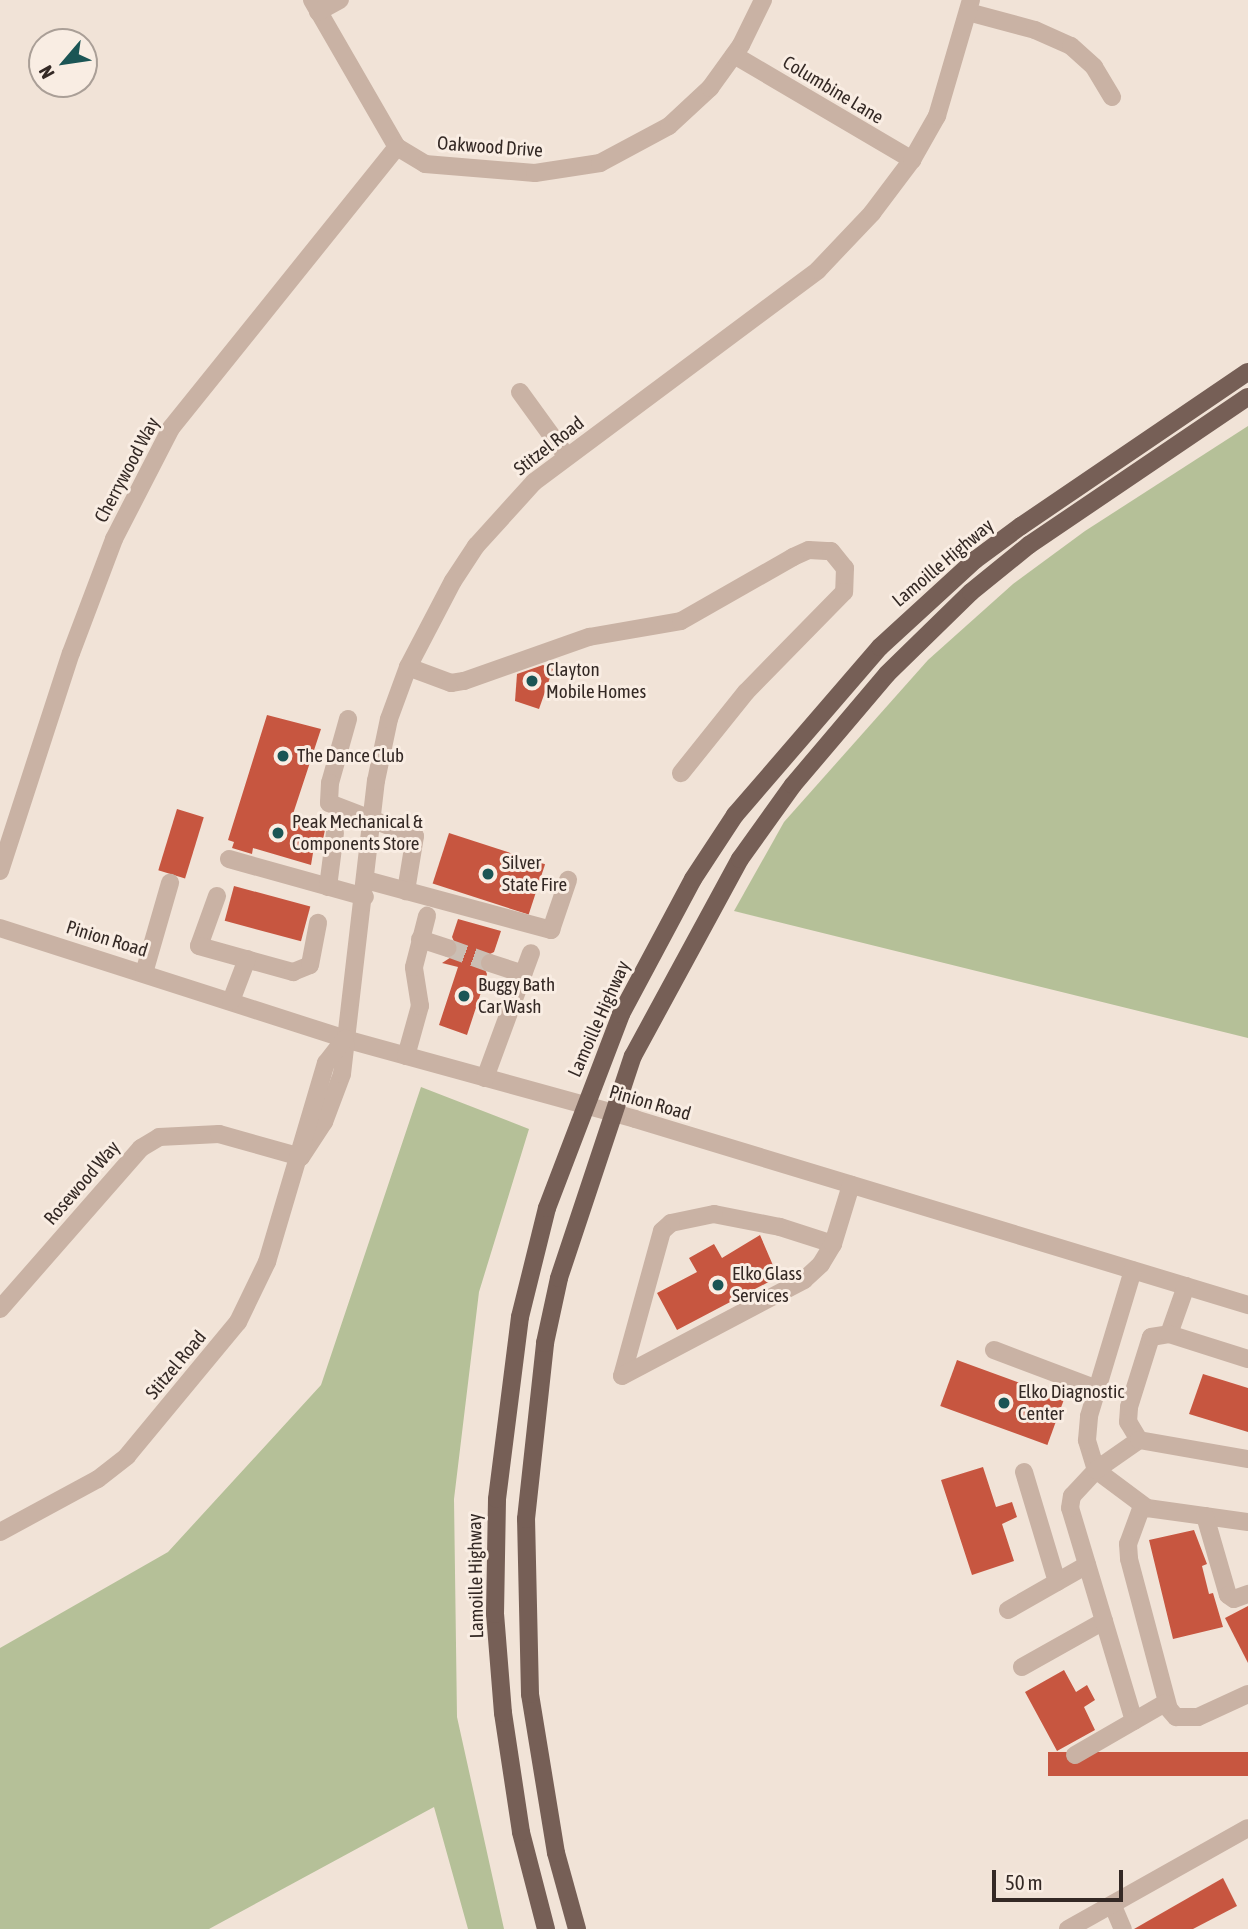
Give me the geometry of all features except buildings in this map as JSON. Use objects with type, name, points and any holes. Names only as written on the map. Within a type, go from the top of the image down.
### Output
[{"type":"main road","name":"Lamoille Highway","points":[[546,1929],[521,1832],[503,1713],[495,1614],[497,1499],[520,1317],[547,1208],[621,1014],[693,879],[750,795],[837,692],[975,560],[1248,372]]},
{"type":"main road","points":[[577,1929],[556,1853],[530,1694],[526,1519],[545,1343],[559,1278],[611,1113],[657,1005],[740,859],[846,719],[922,638],[1029,545],[1248,397]]},
{"type":"street","points":[[315,6],[340,0]]},
{"type":"street","name":"Oakwood Drive","points":[[315,6],[397,147],[425,164],[480,171],[535,173],[600,163],[669,126],[710,88],[734,55],[764,0]]},
{"type":"street","points":[[970,6],[1071,46],[1094,68],[1112,97]]},
{"type":"street","name":"Stitzel Road","points":[[0,1532],[98,1479],[117,1463],[208,1362],[256,1292],[302,1157],[324,1122],[342,1074],[372,822],[389,719],[408,667],[476,547],[534,482],[818,270],[872,213],[912,160],[937,116],[970,6]]},
{"type":"street","name":"Columbine Lane","points":[[734,55],[912,160]]},
{"type":"street","name":"Cherrywood Way","points":[[0,871],[71,653],[114,538],[171,428],[397,147]]},
{"type":"street","points":[[520,392],[567,457]]},
{"type":"street","points":[[408,667],[451,683],[464,681],[589,637],[681,621],[793,557],[809,550],[831,551],[845,568],[844,592],[746,692],[681,773]]},
{"type":"street","points":[[348,719],[327,797],[332,807],[411,834],[418,841],[406,891]]},
{"type":"street","points":[[328,887],[335,832]]},
{"type":"street","points":[[229,859],[328,887],[406,891],[551,930],[568,880]]},
{"type":"street","points":[[144,973],[170,883]]},
{"type":"street","points":[[217,896],[199,946],[302,971],[310,965],[318,923]]},
{"type":"street","points":[[406,1056],[420,1006],[414,967],[427,916]]},
{"type":"street","name":"Pinion Road","points":[[0,928],[345,1039],[611,1113],[1248,1305]]},
{"type":"street","points":[[420,939],[448,948]]},
{"type":"street","points":[[485,1078],[531,953]]},
{"type":"street","points":[[231,1002],[247,959]]},
{"type":"street","points":[[491,963],[523,974]]},
{"type":"street","name":"Rosewood Way","points":[[0,1308],[141,1148],[159,1137],[219,1134],[302,1157]]},
{"type":"street","points":[[833,1244],[780,1227],[714,1214],[671,1223],[662,1231],[622,1376],[804,1280],[821,1264],[833,1244],[851,1185]]},
{"type":"street","points":[[1133,1270],[1097,1389],[1087,1440],[1096,1470],[1142,1506],[1248,1522]]},
{"type":"street","points":[[1169,1334],[1186,1286]]},
{"type":"street","points":[[1139,1440],[1128,1422],[1129,1407],[1151,1337],[1169,1334],[1248,1359]]},
{"type":"street","points":[[994,1350],[1097,1389]]},
{"type":"street","points":[[1134,1721],[1070,1508],[1078,1486],[1139,1440],[1248,1460]]},
{"type":"street","points":[[1024,1472],[1057,1582]]},
{"type":"street","points":[[1142,1506],[1128,1544],[1129,1559],[1165,1703],[1176,1717],[1187,1719],[1248,1694]]},
{"type":"street","points":[[1205,1516],[1228,1595],[1234,1599],[1248,1594]]},
{"type":"street","points":[[1008,1610],[1087,1565]]},
{"type":"street","points":[[1022,1667],[1104,1621]]},
{"type":"street","points":[[1075,1755],[1165,1703]]},
{"type":"street","points":[[1069,1929],[1248,1828]]},
{"type":"street","points":[[1113,1906],[1123,1929]]},
{"type":"green space","points":[[1248,426],[1248,1038],[734,911],[784,822],[928,660],[1013,584],[1085,531]]},
{"type":"green space","points":[[421,1087],[529,1129],[479,1292],[454,1499],[457,1717],[504,1929],[468,1929],[434,1807],[209,1929],[0,1929],[0,1648],[168,1552],[321,1385]]},
{"type":"tunnel","points":[[448,948],[490,963]]},
{"type":"place","name":"Clayton Mobile Homes","points":[[532,681]]},
{"type":"place","name":"The Dance Club","points":[[283,756]]},
{"type":"place","name":"Peak Mechanical & Components Store","points":[[278,833]]},
{"type":"place","name":"Silver State Fire","points":[[488,874]]},
{"type":"place","name":"Buggy Bath Car Wash","points":[[464,996]]},
{"type":"place","name":"Elko Glass Services","points":[[718,1285]]},
{"type":"place","name":"Elko Diagnostic Center","points":[[1004,1403]]}]
